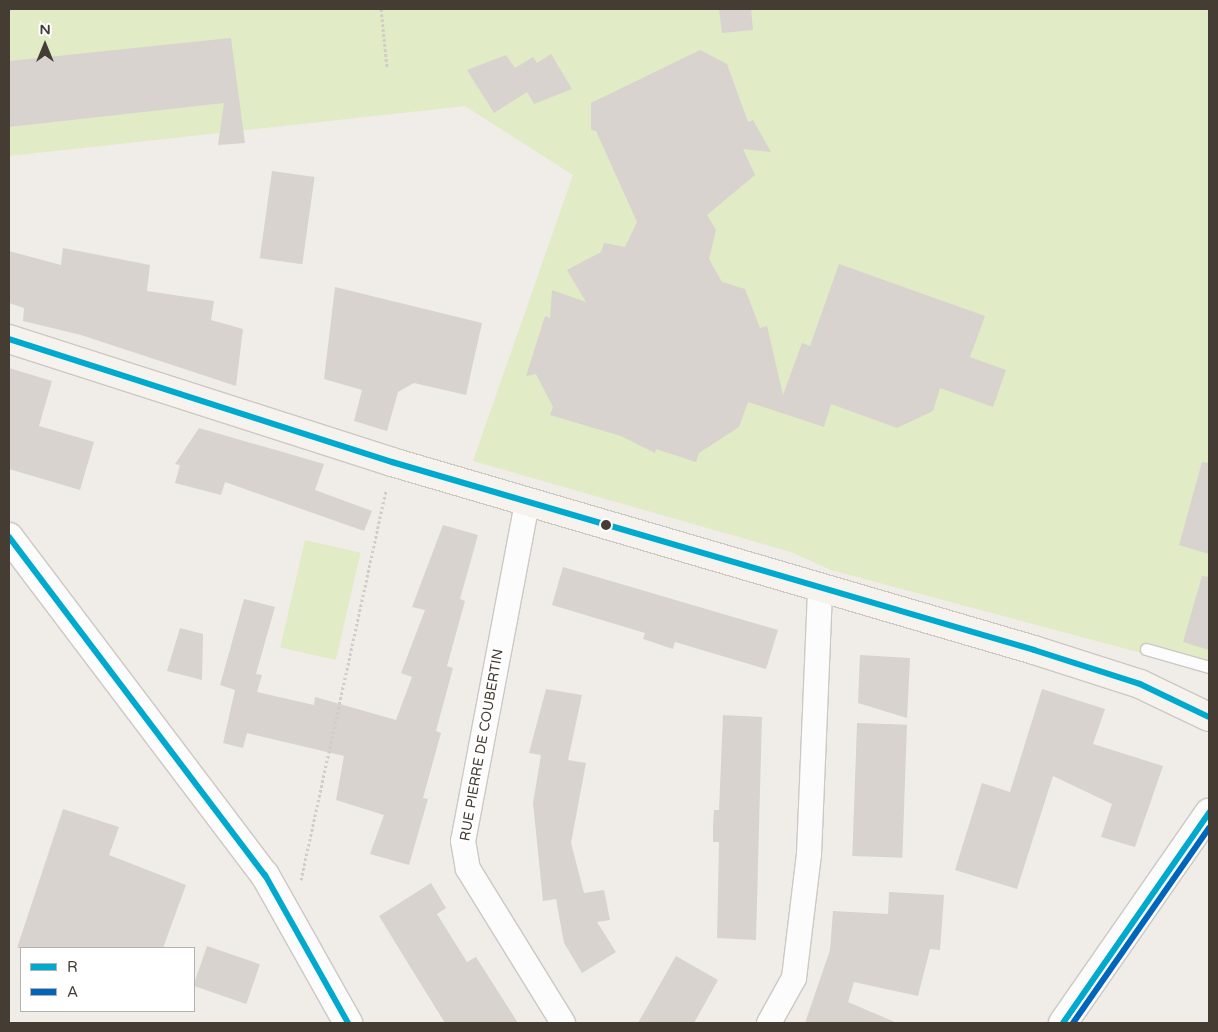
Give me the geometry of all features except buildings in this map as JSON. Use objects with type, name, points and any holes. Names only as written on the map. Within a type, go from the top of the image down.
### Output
[{"type":"main road","points":[[9,339],[392,462],[527,503],[820,587],[1140,684],[1209,717]]},
{"type":"street","name":"RUE PIERRE DE COUBERTIN","points":[[527,503],[463,841],[468,869],[564,1023]]},
{"type":"street","points":[[9,537],[265,875],[348,1023]]},
{"type":"street","points":[[769,1023],[794,978],[809,854],[820,587]]},
{"type":"street","points":[[1063,1023],[1209,813]]},
{"type":"lane","points":[[1146,649],[1209,667]]},
{"type":"path","points":[[381,9],[387,67]]},
{"type":"path","points":[[299,887],[392,462]]},
{"type":"green space","points":[[9,9],[1209,9],[1209,671],[831,570],[791,552],[473,461],[573,175],[465,106],[9,156]]},
{"type":"green space","points":[[305,540],[361,553],[336,660],[280,647]]},
{"type":"transit line","name":"R","points":[[9,339],[392,462],[1034,650],[1140,684],[1209,717]]},
{"type":"transit line","name":"R","points":[[9,537],[265,875],[348,1023]]},
{"type":"transit line","name":"R","points":[[1063,1023],[1209,813]]},
{"type":"transit line","name":"A","points":[[1073,1023],[1209,828]]}]
